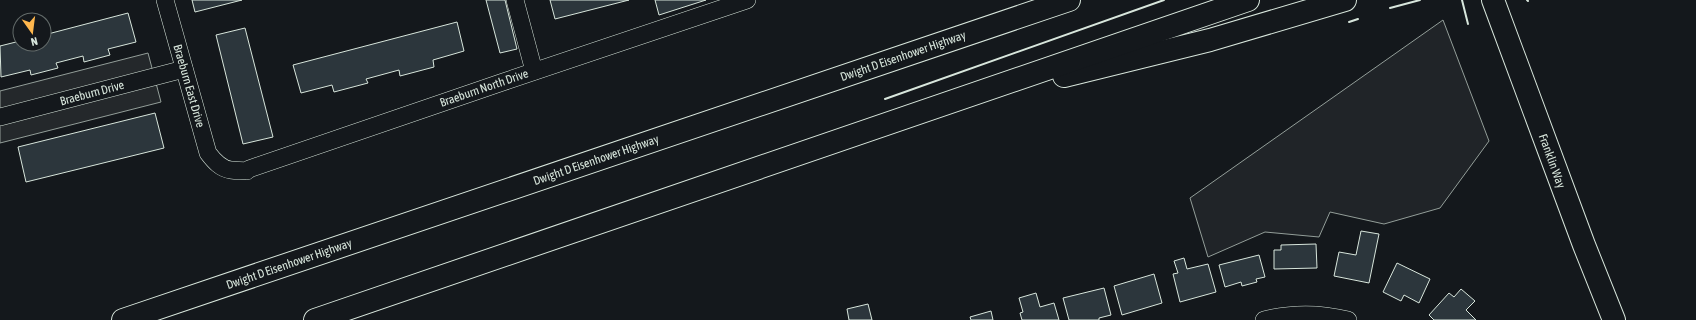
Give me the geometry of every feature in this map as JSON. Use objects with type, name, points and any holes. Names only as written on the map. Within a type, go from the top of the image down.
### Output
[{"type":"main road","name":"Dwight D Eisenhower Highway","points":[[123,320],[1069,0]]},
{"type":"main road","points":[[315,320],[1248,0]]},
{"type":"main road","points":[[919,113],[1210,40],[1345,0]]},
{"type":"main road","name":"Franklin Way","points":[[1493,0],[1584,245],[1614,320]]},
{"type":"street","name":"Braeburn East Drive","points":[[164,0],[208,153],[216,163],[222,167]]},
{"type":"street","points":[[515,0],[534,71]]},
{"type":"street","name":"Braeburn North Drive","points":[[222,167],[232,170],[247,171],[534,71],[747,0]]},
{"type":"street","name":"Braeburn Drive","points":[[0,117],[184,68]]},
{"type":"street","points":[[1264,320],[1285,316],[1313,314],[1328,315],[1348,320]]},
{"type":"shaded area","points":[[1443,20],[1489,141],[1440,208],[1384,224],[1330,212],[1319,237],[1265,232],[1208,257],[1190,198]]},
{"type":"shaded area","points":[[148,53],[161,102],[0,143],[0,91]]},
{"type":"building","points":[[192,0],[242,0],[195,12]]},
{"type":"building","points":[[486,0],[505,0],[517,49],[500,53]]},
{"type":"building","points":[[550,0],[629,0],[555,19]]},
{"type":"building","points":[[655,0],[706,0],[659,15]]},
{"type":"building","points":[[128,13],[136,42],[108,49],[110,55],[84,62],[83,56],[56,63],[58,68],[31,75],[30,70],[1,77],[0,46],[12,43],[12,52],[52,52],[52,33]]},
{"type":"building","points":[[457,22],[464,51],[433,60],[434,67],[400,76],[399,70],[366,79],[368,83],[334,92],[332,85],[301,93],[293,65]]},
{"type":"building","points":[[245,28],[273,137],[243,144],[216,35]]},
{"type":"building","points":[[155,113],[164,148],[26,182],[18,147]]},
{"type":"building","points":[[1361,231],[1379,234],[1369,283],[1334,276],[1339,252],[1356,255]]},
{"type":"building","points":[[1316,244],[1317,268],[1274,269],[1274,250],[1281,250],[1281,245]]},
{"type":"building","points":[[1259,255],[1265,277],[1256,279],[1257,282],[1242,286],[1241,282],[1225,287],[1219,265]]},
{"type":"building","points":[[1184,258],[1187,269],[1208,264],[1216,292],[1180,302],[1173,274],[1178,273],[1174,261]]},
{"type":"building","points":[[1397,263],[1430,279],[1419,303],[1404,295],[1401,301],[1383,292]]},
{"type":"building","points":[[1154,274],[1162,303],[1122,315],[1114,286]]},
{"type":"building","points":[[1104,288],[1111,315],[1099,318],[1099,320],[1069,320],[1063,298]]},
{"type":"building","points":[[1461,289],[1475,301],[1466,310],[1476,320],[1434,320],[1429,315],[1449,293],[1454,297]]},
{"type":"building","points":[[1036,293],[1040,307],[1054,303],[1059,320],[1022,320],[1020,313],[1023,312],[1019,298]]},
{"type":"building","points":[[868,304],[872,320],[849,320],[847,309]]},
{"type":"building","points":[[991,311],[993,320],[971,320],[970,317]]},
{"type":"wall","points":[[885,99],[1164,0]]},
{"type":"wall","points":[[1390,8],[1420,0]]},
{"type":"wall","points":[[1462,0],[1468,24]]},
{"type":"wall","points":[[1349,22],[1358,19]]}]
